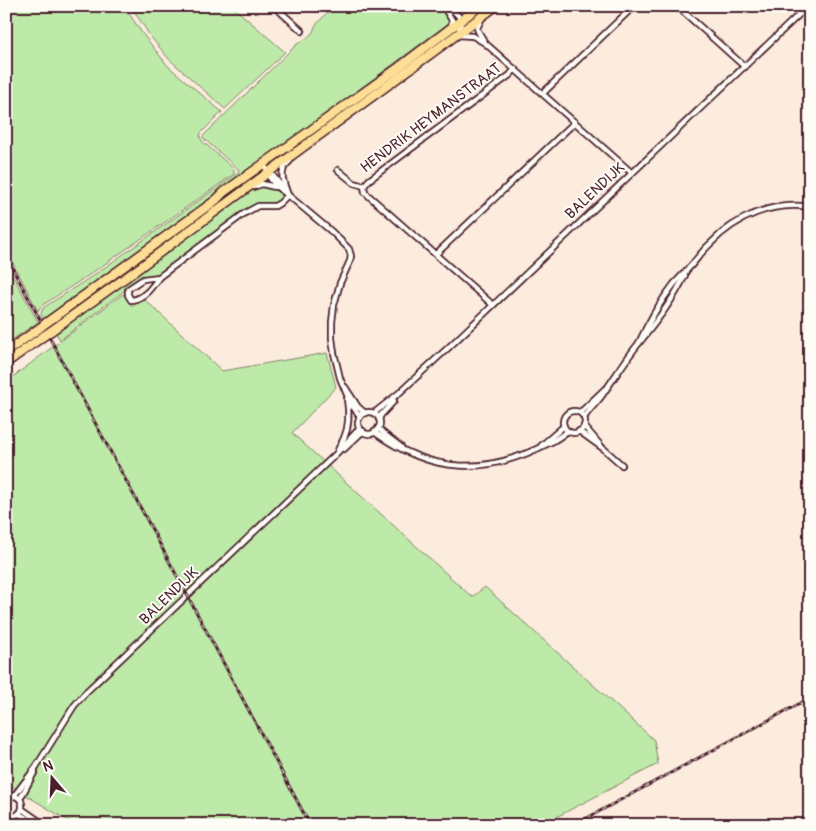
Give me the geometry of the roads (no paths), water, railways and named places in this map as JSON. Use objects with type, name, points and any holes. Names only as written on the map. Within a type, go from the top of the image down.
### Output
[{"type":"highway","points":[[6,363],[241,192],[323,122],[480,6]]},
{"type":"highway","points":[[216,200],[302,148],[496,6]]},
{"type":"highway","points":[[6,352],[312,128],[323,122]]},
{"type":"street","points":[[274,6],[302,31]]},
{"type":"street","points":[[442,6],[452,20],[451,27]]},
{"type":"street","points":[[447,6],[461,20],[462,24],[457,35],[474,36],[485,43],[632,173]]},
{"type":"street","points":[[542,94],[634,6]]},
{"type":"street","points":[[677,6],[745,67]]},
{"type":"street","points":[[792,6],[800,14]]},
{"type":"street","name":"BALENDIJK","points":[[374,413],[399,393],[493,305],[808,6]]},
{"type":"street","points":[[455,13],[462,15],[470,13]]},
{"type":"street","points":[[484,15],[477,28],[485,43]]},
{"type":"street","name":"HENDRIK HEYMANSTRAAT","points":[[493,305],[369,196],[365,192],[364,186],[366,182],[510,75],[515,69]]},
{"type":"street","points":[[436,254],[575,122]]},
{"type":"street","points":[[288,195],[282,179],[283,170],[286,163],[302,148]]},
{"type":"street","points":[[267,170],[288,195]]},
{"type":"street","points":[[267,170],[277,187]]},
{"type":"street","name":"HENDRIK HEYMANSTRAAT","points":[[338,170],[354,183],[364,186]]},
{"type":"street","points":[[241,192],[262,184],[277,187],[349,248],[350,261],[340,283],[332,322],[334,353],[340,378],[344,386],[358,407],[365,413]]},
{"type":"street","points":[[159,277],[142,279],[128,289],[128,295],[131,300],[140,298],[159,277],[245,213],[258,206],[275,206],[280,204],[288,195]]},
{"type":"street","points":[[604,449],[586,430],[584,418],[651,329],[663,306],[679,287],[687,270],[711,243],[729,228],[749,216],[779,206],[810,207]]},
{"type":"street","points":[[335,455],[346,431],[348,415],[344,386]]},
{"type":"street","points":[[568,431],[564,426],[564,419],[568,413],[583,410],[608,386]]},
{"type":"street","name":"BALENDIJK","points":[[379,419],[399,393]]},
{"type":"street","points":[[346,395],[360,417]]},
{"type":"street","points":[[579,412],[584,418]]},
{"type":"street","points":[[365,413],[374,413],[379,419],[380,425],[378,428],[374,432],[368,433],[361,430],[358,423],[360,417],[365,413]]},
{"type":"street","points":[[541,447],[564,426]]},
{"type":"street","points":[[374,432],[386,441],[415,455],[435,462],[470,467],[500,463],[515,458],[552,442],[568,431],[579,431],[584,426]]},
{"type":"street","points":[[378,428],[404,450]]},
{"type":"street","name":"BALENDIJK","points":[[14,796],[36,767],[74,706],[87,691],[361,430]]},
{"type":"street","points":[[579,431],[622,465]]},
{"type":"street","name":"BALENDIJK","points":[[20,799],[36,767]]},
{"type":"street","points":[[6,797],[14,796],[20,799],[22,805],[19,814],[7,817]]},
{"type":"street","points":[[22,809],[45,825]]},
{"type":"street","points":[[19,814],[39,825]]},
{"type":"railway","points":[[6,256],[310,825]]},
{"type":"railway","points":[[574,825],[810,698]]}]
